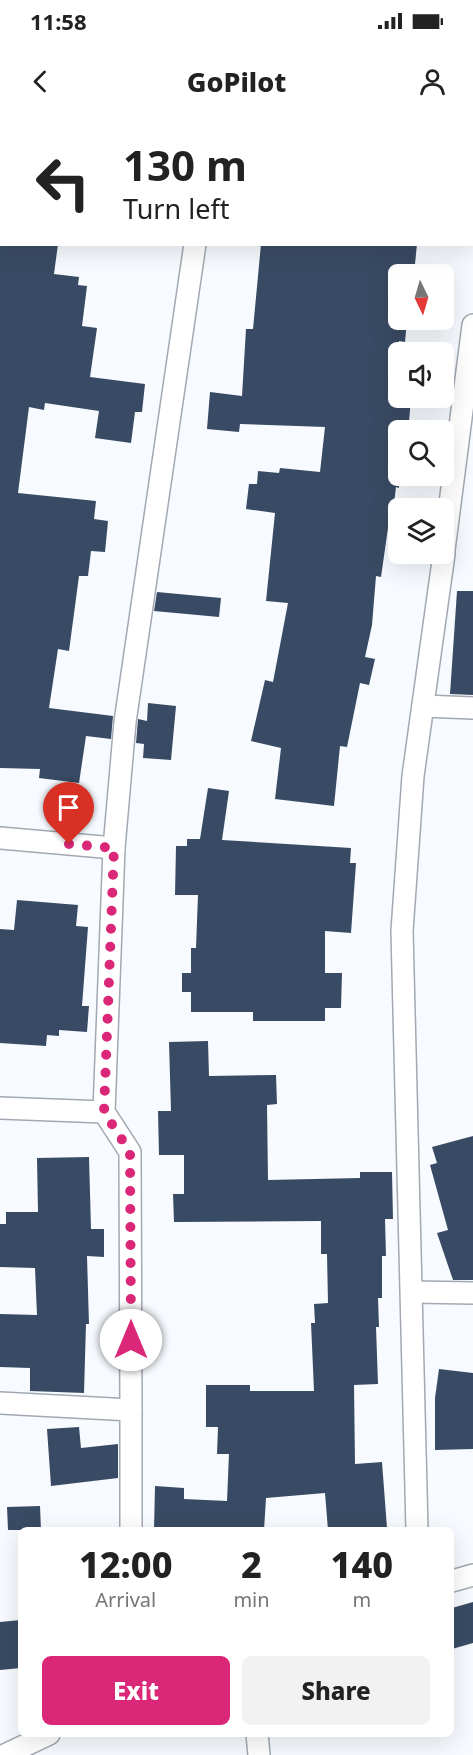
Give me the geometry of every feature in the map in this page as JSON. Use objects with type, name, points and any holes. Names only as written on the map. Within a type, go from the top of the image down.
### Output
[{"type":"street","points":[[131,1527],[130,1152],[104,1112],[114,848],[125,722],[195,246]]},
{"type":"street","points":[[451,498],[473,324]]},
{"type":"street","points":[[417,1527],[413,1292],[407,1172],[402,931],[413,776],[442,564]]},
{"type":"street","points":[[423,706],[473,708]]},
{"type":"street","points":[[0,838],[114,848]]},
{"type":"street","points":[[0,1108],[104,1112]]},
{"type":"street","points":[[413,1292],[473,1293]]},
{"type":"street","points":[[0,1403],[131,1410]]},
{"type":"street","points":[[454,1580],[473,1575]]},
{"type":"street","points":[[5,1755],[44,1737]]},
{"type":"street","points":[[257,1737],[259,1755]]},
{"type":"building","points":[[0,246],[58,246],[54,274],[79,277],[78,285],[87,286],[82,326],[97,328],[90,377],[145,384],[142,412],[135,412],[131,443],[95,438],[99,411],[45,403],[44,410],[29,407],[18,493],[96,501],[94,519],[108,521],[105,552],[91,551],[88,576],[79,576],[69,651],[58,649],[49,708],[113,716],[111,739],[86,736],[79,783],[39,778],[40,769],[0,768]]},
{"type":"building","points":[[261,246],[417,246],[415,264],[388,264],[388,330],[406,330],[405,342],[388,342],[388,408],[410,408],[409,420],[388,420],[388,486],[399,486],[399,488],[396,487],[395,498],[388,498],[388,528],[381,577],[376,576],[372,625],[365,657],[375,659],[369,685],[360,683],[347,747],[340,746],[334,806],[275,799],[281,748],[251,741],[265,680],[273,682],[288,603],[266,601],[275,513],[246,509],[249,484],[257,484],[258,471],[279,473],[280,468],[320,472],[325,427],[240,424],[239,432],[207,429],[210,392],[242,396],[246,329],[253,329]]},
{"type":"building","points":[[457,591],[473,591],[473,695],[450,694]]},
{"type":"building","points":[[157,592],[221,598],[219,617],[154,611]]},
{"type":"building","points":[[148,703],[176,706],[171,760],[143,758],[144,744],[136,743],[138,719],[147,721]]},
{"type":"building","points":[[208,788],[229,791],[222,840],[351,848],[350,863],[356,863],[351,933],[325,931],[325,973],[342,973],[341,1008],[325,1008],[325,1021],[253,1021],[253,1012],[191,1012],[191,992],[182,992],[182,973],[191,973],[191,948],[196,948],[198,895],[175,895],[176,846],[187,846],[187,839],[200,839]]},
{"type":"building","points":[[17,900],[78,905],[76,926],[88,927],[82,1006],[89,1006],[87,1032],[59,1030],[59,1036],[47,1035],[46,1046],[0,1043],[0,929],[14,930]]},
{"type":"building","points":[[208,1041],[209,1076],[276,1075],[277,1104],[267,1105],[268,1180],[360,1178],[360,1172],[392,1172],[393,1219],[385,1219],[386,1256],[382,1256],[382,1298],[378,1298],[379,1327],[376,1327],[378,1384],[354,1385],[355,1464],[382,1462],[387,1527],[328,1527],[325,1493],[266,1498],[264,1527],[154,1527],[155,1486],[184,1488],[184,1499],[227,1501],[229,1454],[217,1454],[218,1427],[206,1427],[206,1385],[250,1385],[250,1391],[314,1391],[311,1323],[315,1323],[314,1304],[328,1303],[327,1254],[321,1254],[321,1221],[174,1222],[173,1194],[184,1194],[184,1155],[159,1155],[158,1111],[171,1111],[169,1042]]},
{"type":"building","points":[[473,1136],[473,1280],[453,1280],[437,1233],[448,1230],[430,1165],[437,1163],[432,1147]]},
{"type":"building","points":[[89,1157],[91,1229],[104,1229],[104,1257],[87,1256],[89,1324],[86,1324],[84,1393],[30,1391],[30,1368],[0,1367],[0,1314],[37,1315],[35,1268],[0,1267],[0,1224],[6,1224],[6,1212],[38,1212],[37,1158]]},
{"type":"building","points":[[439,1369],[473,1373],[473,1449],[435,1450],[435,1398]]},
{"type":"building","points":[[79,1427],[81,1448],[118,1444],[118,1478],[51,1486],[47,1429]]},
{"type":"building","points":[[40,1506],[41,1527],[18,1527],[18,1530],[8,1530],[7,1507]]},
{"type":"building","points":[[473,1602],[473,1643],[454,1648],[454,1607]]},
{"type":"building","points":[[18,1620],[18,1668],[0,1670],[0,1622]]},
{"type":"route","points":[[69,844],[114,848],[104,1112],[130,1152],[131,1340]]}]
